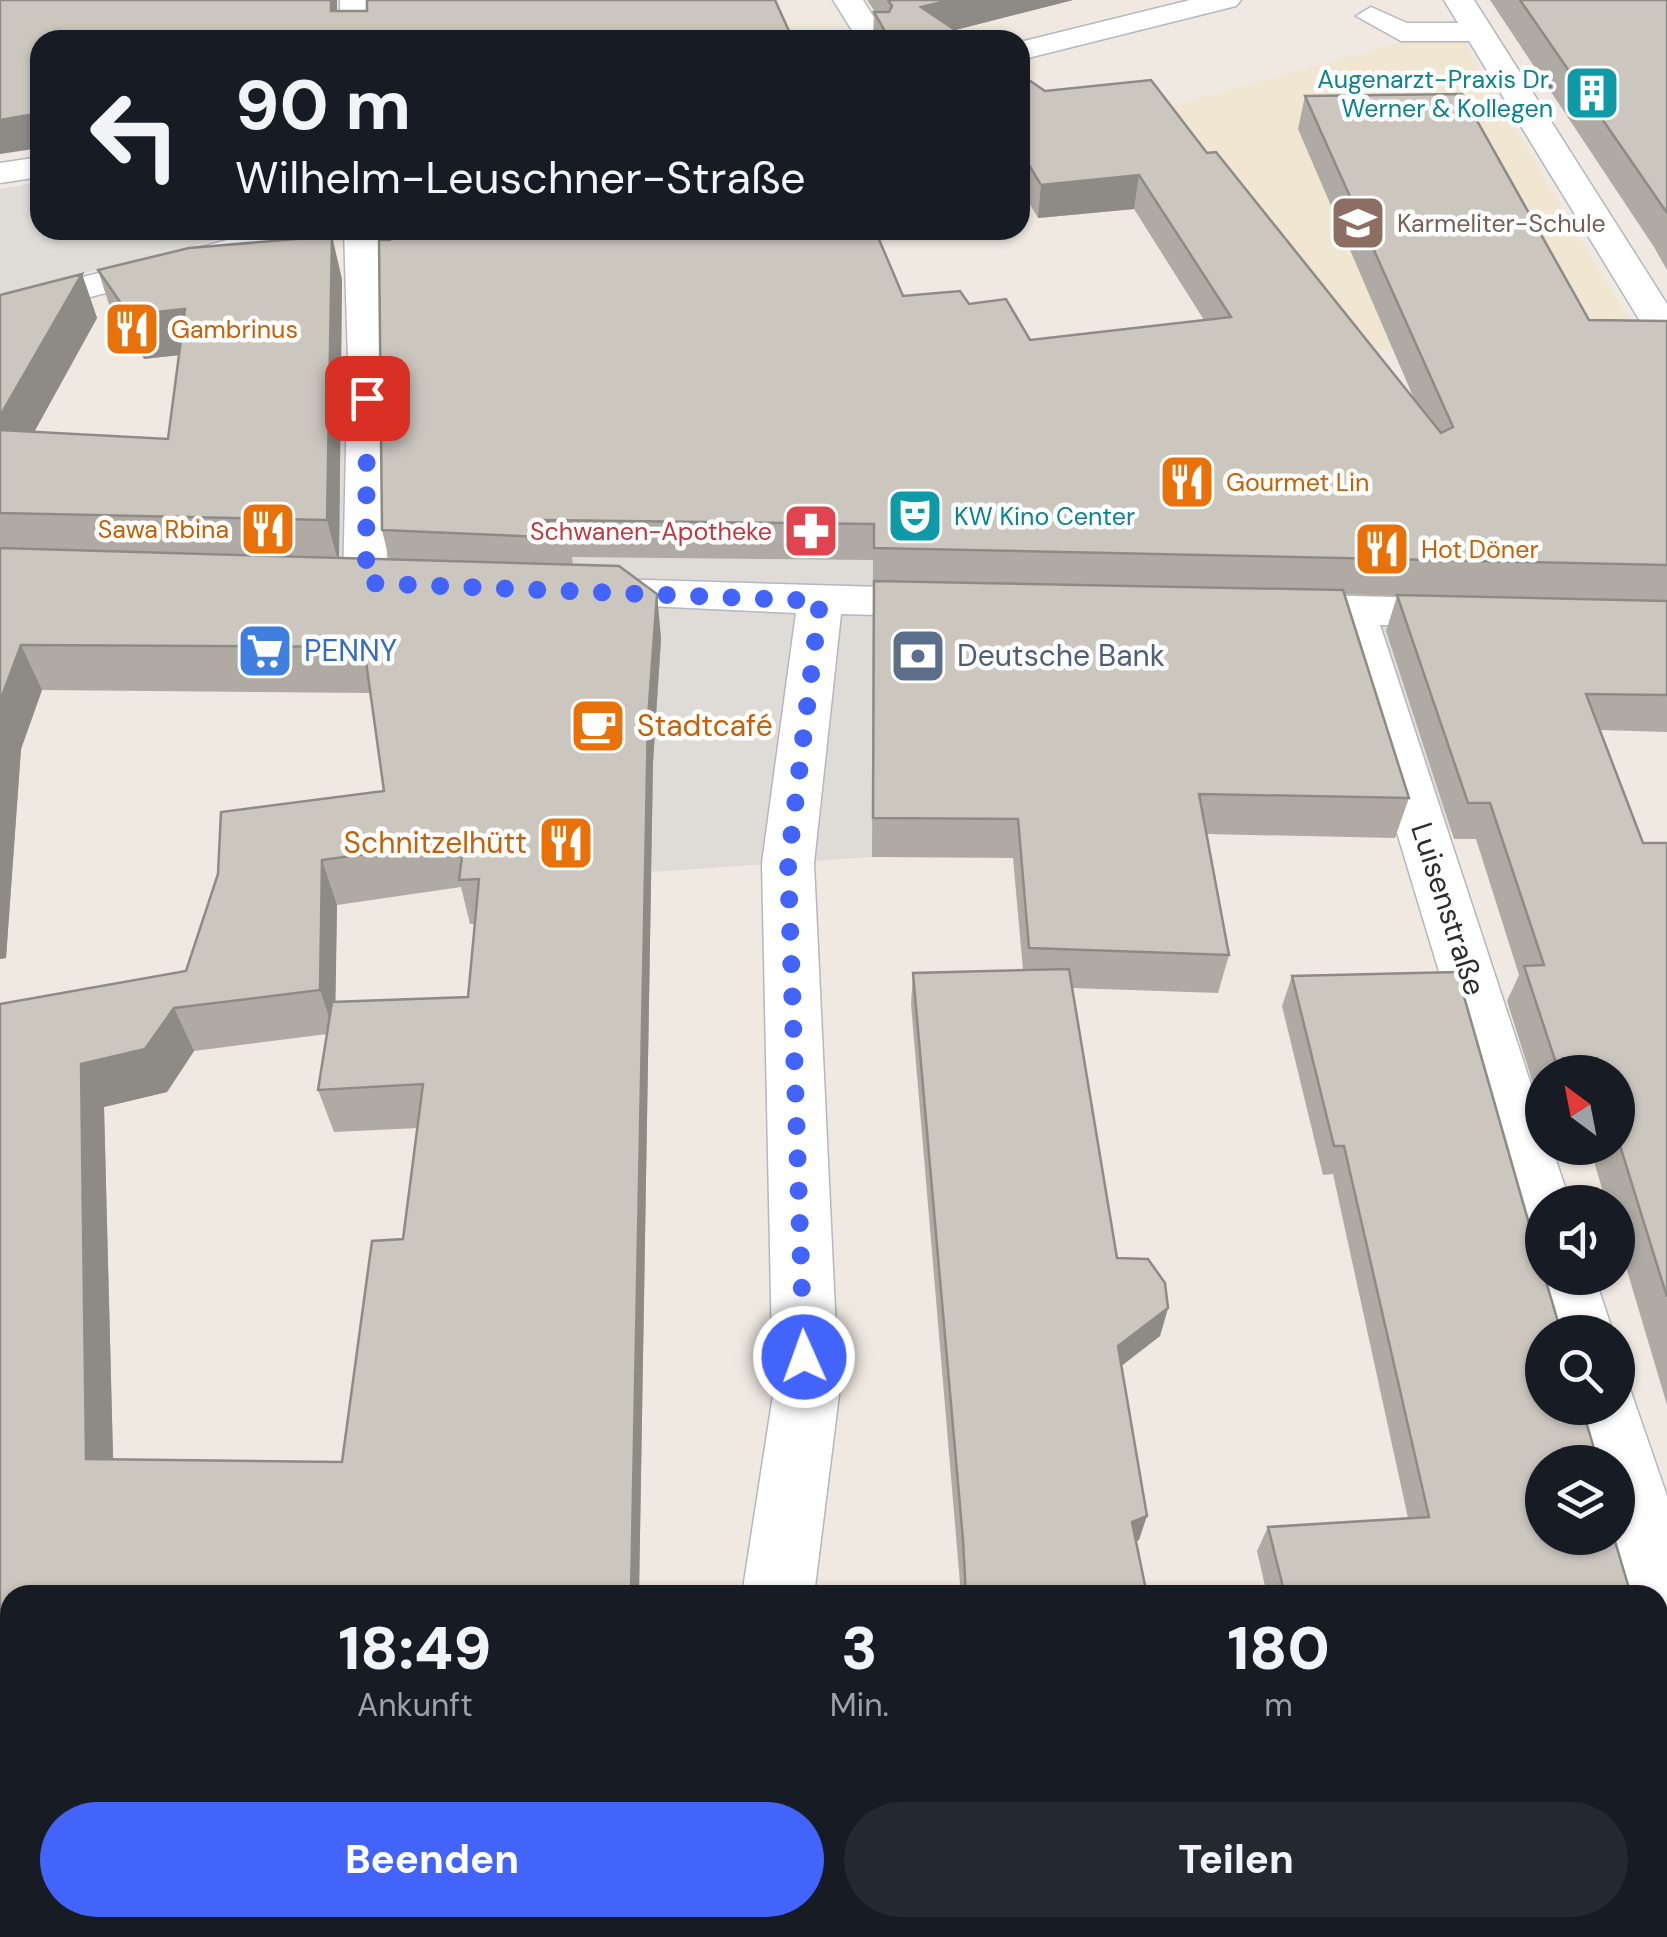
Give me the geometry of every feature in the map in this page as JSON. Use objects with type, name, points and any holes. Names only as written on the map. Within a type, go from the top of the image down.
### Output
[{"type":"street","points":[[354,30],[355,0]]},
{"type":"street","points":[[848,0],[867,30]]},
{"type":"street","points":[[1030,49],[1226,0]]},
{"type":"street","points":[[1460,0],[1476,32],[1667,334]]},
{"type":"street","points":[[1371,16],[1401,32],[1476,32]]},
{"type":"street","points":[[0,173],[30,168]]},
{"type":"street","points":[[0,308],[269,240]]},
{"type":"street","points":[[362,240],[367,362],[366,583]]},
{"type":"street","points":[[544,590],[820,601],[915,583],[997,604]]},
{"type":"street","points":[[779,1585],[806,1395],[788,863],[820,601]]},
{"type":"street","points":[[1234,607],[1510,614]]},
{"type":"street","name":"Luisenstraße","points":[[1352,609],[1534,1185]]},
{"type":"street","points":[[1610,1425],[1660,1585]]},
{"type":"shaded area","name":"Karmeliter-Schule","points":[[1407,41],[1464,41],[1644,346],[1231,351],[1181,283],[1105,163],[1146,113]]},
{"type":"shaded area","points":[[30,184],[30,240],[217,240],[0,294],[0,189]]},
{"type":"shaded area","points":[[310,361],[367,361],[1355,567],[1667,573],[1475,829],[1381,837],[1326,631],[873,626],[872,857],[652,872],[653,763],[0,549]]},
{"type":"building","points":[[0,0],[331,0],[331,11],[367,11],[367,0],[775,0],[788,30],[30,30],[30,115],[0,120]]},
{"type":"building","points":[[888,0],[951,0],[921,7],[955,30],[884,30],[874,12],[889,12],[892,6]]},
{"type":"building","points":[[1520,0],[1667,0],[1667,213]]},
{"type":"building","points":[[1151,80],[1207,153],[1216,152],[1441,433],[1453,427],[1305,96],[1462,94],[1589,320],[1667,321],[1667,565],[874,548],[874,524],[546,520],[569,538],[382,530],[379,240],[879,240],[903,296],[960,291],[969,304],[1006,299],[1030,340],[1231,317],[1139,175],[1041,185],[1030,167],[1030,81],[1045,91]]},
{"type":"building","points":[[332,240],[327,520],[0,513],[0,430],[168,439],[185,309],[129,315],[98,270],[189,248]]},
{"type":"building","points":[[82,274],[0,416],[0,295]]},
{"type":"building","points":[[0,548],[619,566],[657,594],[648,718],[631,1585],[0,1585],[0,1004],[186,971],[218,874],[221,812],[384,791],[364,647],[21,645],[0,701]],"holes":[[[464,840],[459,880],[479,879],[468,997],[332,1002],[318,1090],[423,1084],[403,1239],[372,1241],[342,1462],[86,1459],[81,1064],[145,1049],[174,1008],[320,990],[322,860]]]},
{"type":"building","points":[[874,581],[1343,590],[1409,798],[1199,794],[1229,955],[1029,948],[1018,819],[873,818]]},
{"type":"building","points":[[1397,595],[1667,601],[1667,695],[1586,694],[1643,843],[1667,843],[1667,1297],[1626,1165],[1635,1165],[1635,1055],[1553,1055],[1524,966],[1544,965],[1490,803],[1468,803]]},
{"type":"building","points":[[1069,969],[1117,1258],[1148,1259],[1165,1283],[1168,1308],[1118,1346],[1147,1516],[1132,1522],[1145,1585],[965,1585],[913,973]]},
{"type":"building","points":[[1457,972],[1525,1210],[1525,1295],[1550,1295],[1556,1315],[1525,1315],[1525,1425],[1587,1425],[1593,1445],[1525,1445],[1525,1555],[1619,1555],[1628,1585],[1282,1585],[1268,1527],[1429,1517],[1344,1146],[1334,1146],[1292,976]]},
{"type":"place","name":"Augenarzt-Praxis Dr. Werner & Kollegen","points":[[1592,93]]},
{"type":"place","name":"Karmeliter-Schule","points":[[1358,223]]},
{"type":"place","name":"Gambrinus","points":[[132,329]]},
{"type":"place","name":"Gourmet Lin","points":[[1187,482]]},
{"type":"place","name":"KW Kino Center","points":[[915,516]]},
{"type":"place","name":"Sawa Rbina","points":[[268,529]]},
{"type":"place","name":"Schwanen-Apotheke","points":[[811,531]]},
{"type":"place","name":"Hot Döner","points":[[1382,549]]},
{"type":"place","name":"PENNY","points":[[265,651]]},
{"type":"place","name":"Deutsche Bank","points":[[918,656]]},
{"type":"place","name":"Stadtcafé","points":[[598,726]]},
{"type":"place","name":"Schnitzelhütt","points":[[566,843]]},
{"type":"route","points":[[367,398],[366,583],[820,601],[788,863],[804,1357]]}]
